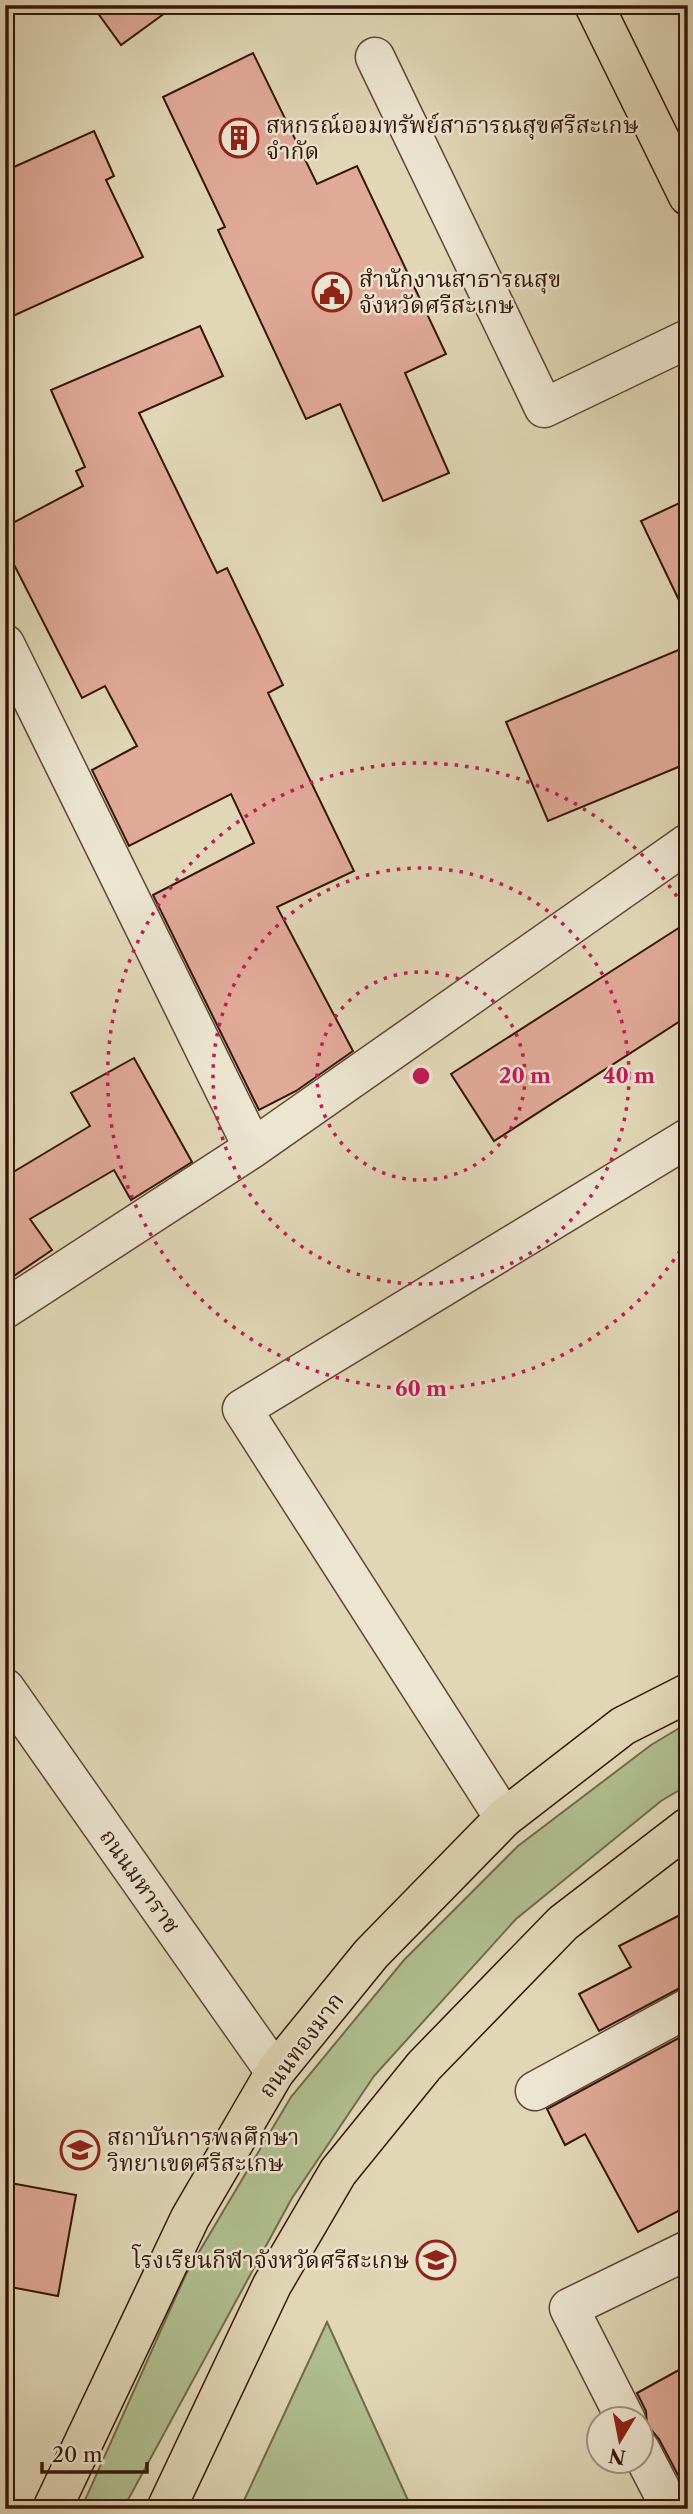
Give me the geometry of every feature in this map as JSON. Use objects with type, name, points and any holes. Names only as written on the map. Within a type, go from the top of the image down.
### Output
[{"type":"main road","points":[[594,5],[688,196]]},
{"type":"main road","name":"ถนนทองมาก","points":[[52,2509],[190,2218],[275,2072],[371,1954],[504,1818],[623,1726],[688,1693]]},
{"type":"main road","points":[[166,2509],[272,2285],[338,2172],[424,2066],[563,1923],[688,1827]]},
{"type":"street","points":[[375,57],[544,408],[688,339]]},
{"type":"street","points":[[5,644],[253,1148]]},
{"type":"street","points":[[5,1309],[253,1148],[688,843]]},
{"type":"street","points":[[504,1818],[242,1409],[688,1138]]},
{"type":"street","name":"ถนนมหาราช","points":[[5,1688],[275,2072]]},
{"type":"street","points":[[535,2091],[688,2008]]},
{"type":"street","points":[[619,2406],[569,2308],[688,2250]]},
{"type":"street","points":[[654,2476],[671,2509]]},
{"type":"green space","points":[[688,1723],[688,1785],[661,1801],[516,1919],[374,2076],[292,2198],[123,2509],[81,2509],[186,2274],[291,2097],[404,1960],[518,1846],[651,1745]]},
{"type":"green space","points":[[327,2322],[412,2509],[240,2509]]},
{"type":"building","points":[[92,5],[176,5],[121,45]]},
{"type":"building","name":"สำนักงานสาธารณสุข จังหวัดศรีสะเกษ","points":[[253,53],[317,184],[357,166],[446,354],[405,373],[449,473],[383,501],[340,404],[306,419],[218,230],[225,227],[163,97]]},
{"type":"building","points":[[94,131],[114,176],[106,180],[143,257],[13,316],[5,298],[5,171]]},
{"type":"building","points":[[200,326],[223,376],[139,413],[217,573],[227,568],[283,685],[268,693],[354,871],[277,907],[353,1051],[296,1091],[259,1110],[153,895],[254,843],[231,794],[129,846],[92,770],[137,746],[105,686],[82,698],[5,547],[5,527],[83,486],[76,471],[85,467],[51,390]]},
{"type":"building","points":[[688,499],[688,619],[641,521]]},
{"type":"building","points":[[688,646],[688,763],[548,821],[506,722]]},
{"type":"building","points":[[688,922],[688,1016],[494,1141],[451,1074]]},
{"type":"building","points":[[134,1058],[192,1162],[131,1200],[114,1170],[30,1219],[52,1250],[5,1282],[5,1177],[90,1126],[71,1093]]},
{"type":"building","points":[[688,1911],[688,1986],[599,2031],[579,1994],[631,1967],[619,1946]]},
{"type":"building","points":[[688,2033],[688,2206],[638,2232],[585,2134],[565,2145],[547,2109]]},
{"type":"building","points":[[5,2182],[76,2195],[58,2296],[5,2286]]},
{"type":"building","points":[[688,2365],[688,2494],[654,2433],[654,2406],[644,2406],[637,2393]]},
{"type":"place","name":"สหกรณ์ออมทรัพย์สาธารณสุขศรีสะเกษ จำกัด","points":[[239,138]]},
{"type":"place","name":"สำนักงานสาธารณสุข จังหวัดศรีสะเกษ","points":[[332,292]]},
{"type":"place","name":"สถาบันการพลศึกษา วิทยาเขตศรีสะเกษ","points":[[80,2150]]},
{"type":"place","name":"โรงเรียนกีฬาจังหวัดศรีสะเกษ","points":[[436,2260]]}]
